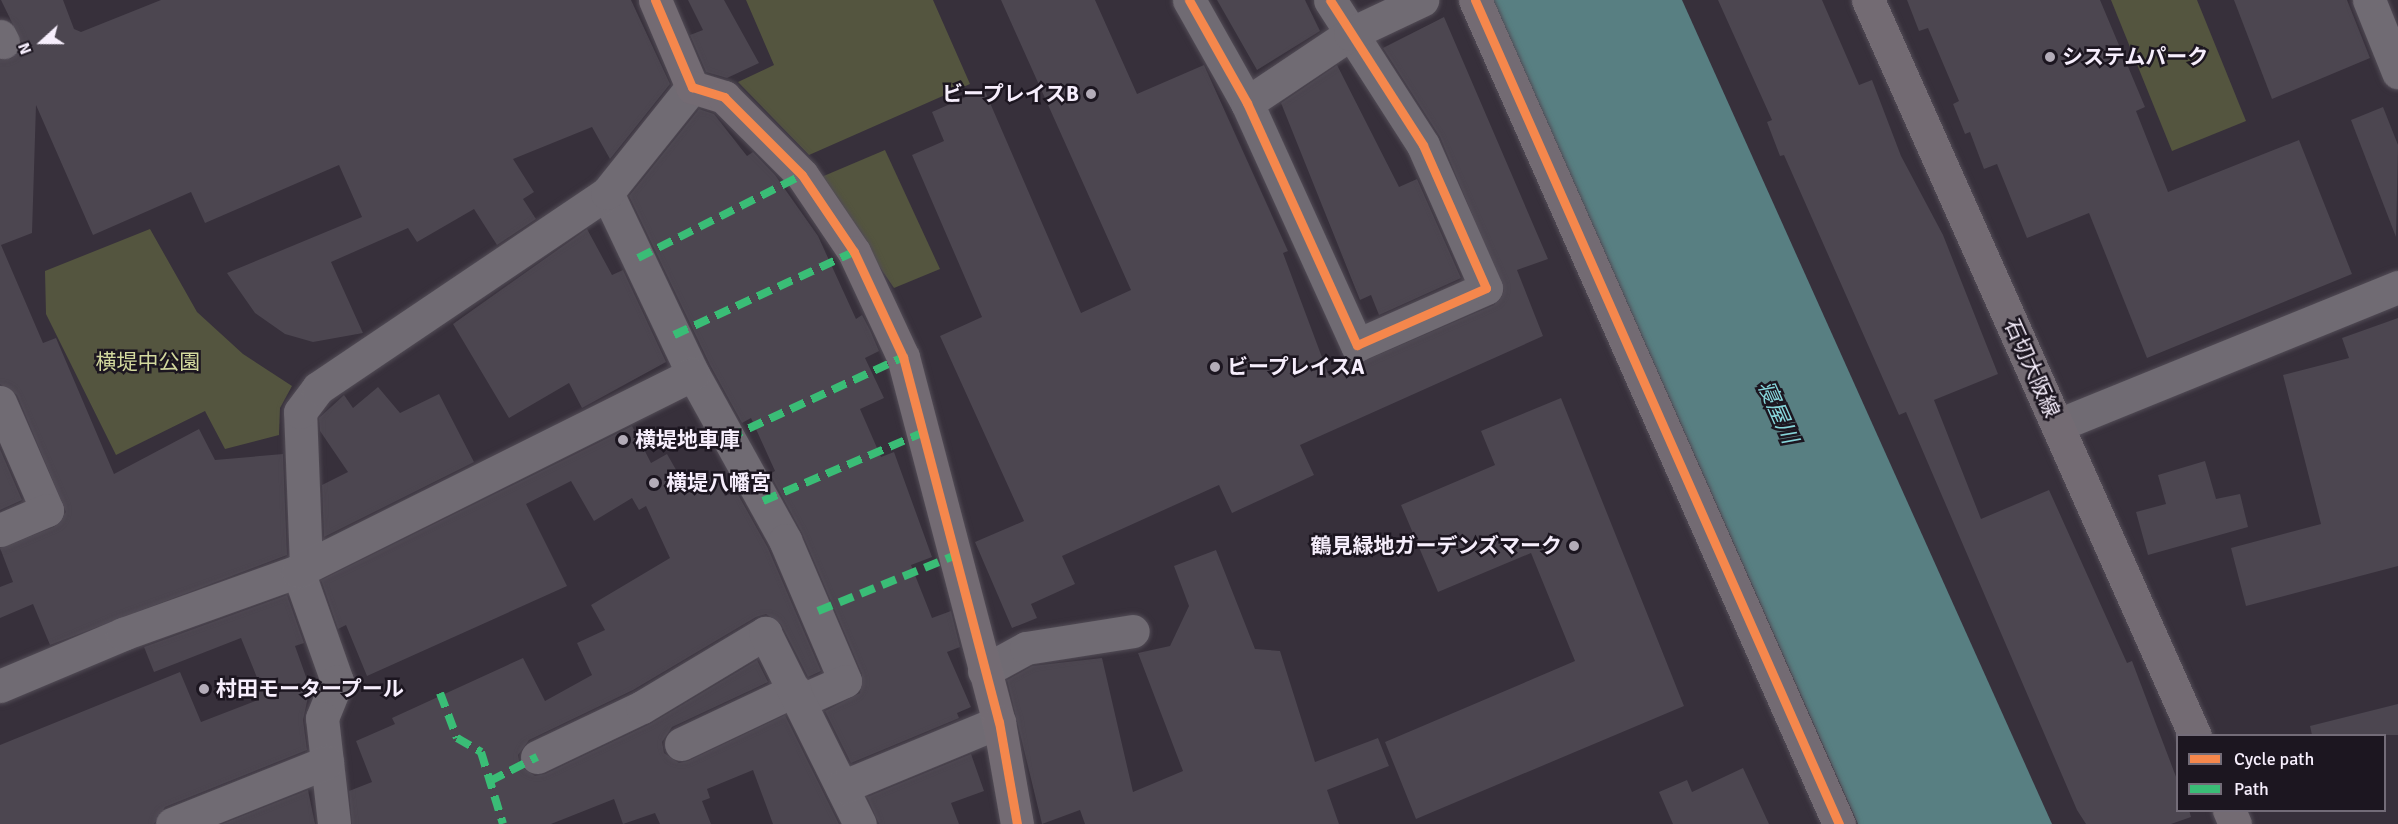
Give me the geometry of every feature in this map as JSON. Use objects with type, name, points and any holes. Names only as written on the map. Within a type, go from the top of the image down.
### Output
[{"type":"street","points":[[655,0],[692,87],[724,97],[802,175],[854,252],[903,357],[999,722],[1017,824]]},
{"type":"street","points":[[1189,0],[1247,104],[1357,345],[1486,288],[1423,145],[1330,0]]},
{"type":"street","points":[[1247,104],[1350,34],[1422,0]]},
{"type":"street","points":[[1475,0],[1839,824]]},
{"type":"street","name":"石切大阪線","points":[[1868,0],[2195,734]]},
{"type":"street","points":[[2369,0],[2398,72]]},
{"type":"street","points":[[334,824],[322,718],[337,681],[302,569],[300,412],[318,388],[607,193],[692,87]]},
{"type":"street","points":[[607,193],[693,374],[785,540],[845,681],[798,695],[681,744]]},
{"type":"street","points":[[2058,425],[2398,287]]},
{"type":"street","points":[[0,686],[123,634],[302,569],[693,374]]},
{"type":"street","points":[[0,402],[47,510],[0,530]]},
{"type":"street","points":[[984,671],[1026,648],[1132,631]]},
{"type":"street","points":[[537,757],[642,706],[765,633],[798,695],[860,824]]},
{"type":"street","points":[[842,788],[999,722]]},
{"type":"street","points":[[172,824],[327,762]]},
{"type":"green space","points":[[746,0],[933,0],[970,84],[809,155],[738,82],[774,65]]},
{"type":"green space","points":[[2111,0],[2197,0],[2246,121],[2172,151]]},
{"type":"green space","points":[[885,150],[940,269],[894,288],[819,178]]},
{"type":"green space","name":"横堤中公園","points":[[150,229],[197,312],[243,354],[292,386],[280,408],[279,435],[225,449],[205,411],[116,455],[46,314],[45,271]]},
{"type":"water","name":"寝屋川","points":[[1493,0],[1682,0],[2052,824],[1858,824]]},
{"type":"building","points":[[1,0],[63,0],[74,29],[81,32],[161,0],[631,0],[670,84],[610,159],[592,127],[513,159],[534,192],[523,199],[536,219],[497,245],[474,209],[417,242],[408,228],[331,262],[363,333],[313,342],[285,334],[255,313],[227,273],[362,217],[339,165],[205,223],[191,192],[93,235],[36,105],[32,233],[1,245],[43,343],[56,338],[114,474],[199,429],[215,460],[283,454],[287,555],[50,645],[33,604],[0,618],[0,587],[13,582],[0,548],[54,527],[66,512],[17,395],[0,384],[0,60],[12,58],[22,43]]},
{"type":"building","points":[[688,0],[724,0],[759,63],[727,78],[706,72],[690,35],[703,30]]},
{"type":"building","points":[[1001,0],[1095,0],[1137,94],[1204,65],[1288,251],[1283,253],[1329,376],[1494,305],[1504,291],[1440,137],[1383,48],[1444,17],[1548,259],[1517,270],[1543,336],[1300,445],[1314,475],[1232,513],[1219,485],[1062,556],[1075,584],[1031,604],[1037,618],[1012,628],[975,542],[1024,521],[940,336],[982,317],[912,155],[944,141],[932,112],[984,89],[1081,313],[1131,290]]},
{"type":"building","points":[[1217,0],[1305,0],[1320,31],[1257,70]]},
{"type":"building","points":[[1718,0],[1822,0],[1859,85],[1872,80],[1901,156],[1943,235],[1998,374],[1934,400],[1981,519],[2049,490],[2127,663],[2132,661],[2176,777],[2176,812],[2190,812],[2191,817],[2171,824],[2086,824],[2077,810],[1906,412],[1899,415],[1784,155],[1780,156],[1767,122],[1772,120]]},
{"type":"building","points":[[1907,0],[2100,0],[2145,107],[2136,111],[2168,192],[2299,140],[2352,274],[2147,358],[2089,213],[2027,238],[1997,164],[1984,169],[1970,132],[1965,134],[1953,104],[1959,101],[1928,28],[1919,31]]},
{"type":"building","points":[[2234,0],[2347,0],[2370,58],[2272,99]]},
{"type":"building","points":[[1337,65],[1399,187],[1417,179],[1461,278],[1379,315],[1371,295],[1360,300],[1281,103]]},
{"type":"building","points":[[2383,107],[2398,145],[2396,237],[2351,120]]},
{"type":"building","points":[[699,109],[714,114],[747,156],[753,152],[775,175],[818,236],[856,319],[862,315],[870,330],[879,351],[865,358],[884,398],[860,409],[881,457],[894,452],[932,557],[911,565],[932,618],[951,611],[960,647],[947,652],[971,707],[957,713],[959,718],[851,763],[825,711],[860,693],[862,674],[802,533],[770,474],[775,471],[751,418],[742,423],[710,365],[629,196]]},
{"type":"building","points":[[587,229],[612,275],[623,270],[666,362],[582,408],[569,383],[509,418],[453,324]]},
{"type":"building","points":[[2398,318],[2398,566],[2246,606],[2231,548],[2321,524],[2283,375],[2349,358],[2342,338]]},
{"type":"building","points":[[378,387],[400,413],[439,394],[474,462],[324,537],[322,485],[348,472],[320,431],[319,418],[344,395],[353,408]]},
{"type":"building","name":"鶴見緑地ガーデンズマーク","points":[[1561,398],[1684,706],[1416,819],[1385,742],[1575,661],[1531,553],[1438,592],[1401,505],[1495,465],[1481,431]]},
{"type":"building","points":[[632,426],[651,463],[667,454],[687,489],[715,475],[725,496],[736,491],[768,548],[821,671],[808,677],[781,624],[766,614],[756,617],[633,690],[529,740],[518,755],[520,766],[535,776],[545,774],[650,724],[757,660],[768,682],[672,727],[662,742],[664,753],[679,763],[688,761],[785,715],[839,824],[773,824],[753,770],[707,789],[710,798],[702,801],[711,824],[660,824],[655,813],[623,824],[614,799],[551,824],[352,824],[349,791],[372,782],[356,741],[395,724],[392,718],[523,658],[545,701],[592,675],[577,643],[605,630],[591,605],[670,558],[646,506],[639,510],[632,498],[594,521],[571,481],[526,504],[567,586],[367,676],[346,625],[338,629],[321,580]]},
{"type":"building","points":[[0,449],[22,500],[0,510]]},
{"type":"building","points":[[2205,461],[2216,499],[2240,494],[2248,527],[2148,555],[2136,512],[2166,504],[2158,475]]},
{"type":"building","points":[[1216,550],[1255,649],[1280,651],[1315,762],[1378,738],[1389,766],[1327,790],[1339,824],[1085,824],[1080,810],[1042,824],[1007,680],[1032,666],[1102,658],[1133,792],[1183,771],[1138,653],[1170,646],[1189,606],[1174,566]]},
{"type":"building","points":[[287,595],[304,643],[295,646],[310,688],[303,720],[307,750],[165,807],[154,824],[0,824],[0,745],[180,672],[201,722],[258,700],[253,688],[260,685],[241,638],[154,672],[144,647]]},
{"type":"building","points":[[2398,704],[2398,735],[2312,734],[2310,726]]},
{"type":"building","points":[[971,754],[984,791],[951,803],[959,824],[879,824],[867,797]]},
{"type":"building","points":[[1743,768],[1769,824],[1673,824],[1659,792],[1687,780],[1692,792]]},
{"type":"building","points":[[308,790],[315,824],[222,824]]},
{"type":"marked path","points":[[638,258],[802,175]]},
{"type":"marked path","points":[[674,335],[854,252]]},
{"type":"marked path","points":[[728,438],[903,357]]},
{"type":"marked path","points":[[763,501],[924,432]]},
{"type":"marked path","points":[[818,611],[956,555]]},
{"type":"marked path","points":[[440,693],[457,738],[481,752],[503,824]]},
{"type":"marked path","points":[[490,781],[537,757]]},
{"type":"cycle path","points":[[655,0],[692,87],[724,97],[802,175],[854,252],[903,357],[999,722],[1017,824]]},
{"type":"cycle path","points":[[1189,0],[1247,103],[1357,345],[1486,288],[1423,145],[1330,0]]},
{"type":"cycle path","points":[[1475,0],[1839,824]]},
{"type":"place","name":"システムパーク","points":[[2050,57]]},
{"type":"place","name":"ビープレイスB","points":[[1091,94]]},
{"type":"place","name":"ビープレイスA","points":[[1215,367]]},
{"type":"place","name":"横堤地車庫","points":[[623,440]]},
{"type":"place","name":"横堤八幡宮","points":[[654,483]]},
{"type":"place","name":"鶴見緑地ガーデンズマーク","points":[[1574,546]]},
{"type":"place","name":"村田モータープール","points":[[204,689]]}]
